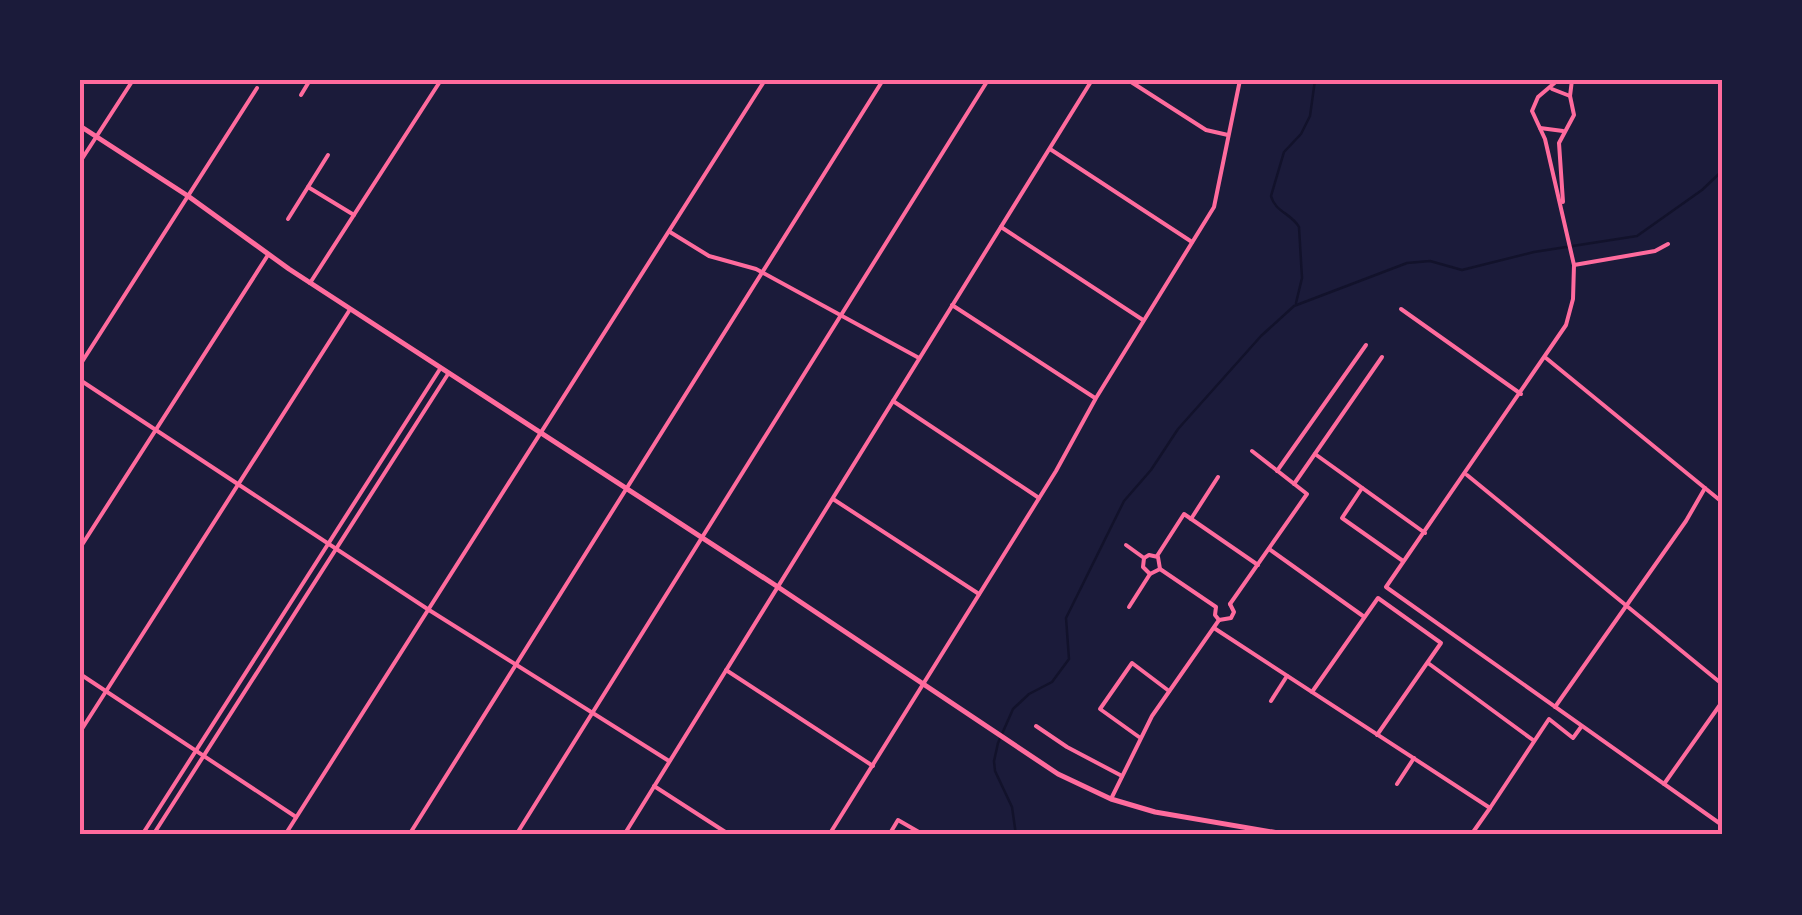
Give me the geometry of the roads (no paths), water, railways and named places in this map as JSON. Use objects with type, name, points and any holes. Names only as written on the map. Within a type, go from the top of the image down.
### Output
[{"type":"main road","points":[[80,126],[188,196],[310,284],[1058,774],[1111,799],[1170,815],[1290,835]]},
{"type":"street","points":[[80,162],[133,80]]},
{"type":"street","points":[[301,95],[310,80]]},
{"type":"street","points":[[310,284],[440,80]]},
{"type":"street","points":[[285,835],[765,80]]},
{"type":"street","points":[[409,835],[884,80]]},
{"type":"street","points":[[516,835],[988,80]]},
{"type":"street","points":[[624,835],[1092,80]]},
{"type":"street","points":[[1128,80],[1206,130],[1229,136]]},
{"type":"street","points":[[829,835],[1039,498],[1219,196],[1240,80]]},
{"type":"street","points":[[1558,80],[1533,103],[1534,119],[1563,207],[1574,265],[1573,299],[1566,325],[1386,587],[1722,824]]},
{"type":"street","points":[[1563,207],[1559,143],[1574,116],[1572,80]]},
{"type":"street","points":[[80,365],[257,88]]},
{"type":"street","points":[[1550,89],[1570,96]]},
{"type":"street","points":[[1540,128],[1554,133],[1563,131]]},
{"type":"street","points":[[1050,148],[1192,242]]},
{"type":"street","points":[[288,218],[328,155]]},
{"type":"street","points":[[308,187],[354,216]]},
{"type":"street","points":[[1001,227],[1144,321]]},
{"type":"street","points":[[668,231],[709,256],[762,272],[919,358]]},
{"type":"street","points":[[1574,265],[1655,251],[1668,244]]},
{"type":"street","points":[[80,548],[268,255]]},
{"type":"street","points":[[952,305],[1096,398]]},
{"type":"street","points":[[1401,308],[1521,394]]},
{"type":"street","points":[[80,732],[350,309]]},
{"type":"street","points":[[1277,471],[1366,345]]},
{"type":"street","points":[[1294,484],[1382,357]]},
{"type":"street","points":[[1546,358],[1722,502]]},
{"type":"street","points":[[142,835],[440,370]]},
{"type":"street","points":[[153,835],[448,374]]},
{"type":"street","points":[[80,380],[429,610],[670,761]]},
{"type":"street","points":[[893,401],[1039,498]]},
{"type":"street","points":[[409,418],[416,422]]},
{"type":"street","points":[[397,436],[404,441]]},
{"type":"street","points":[[1230,604],[1222,602],[1216,607],[1219,620],[1233,616],[1230,604],[1306,494],[1252,451]]},
{"type":"street","points":[[1315,454],[1425,533]]},
{"type":"street","points":[[1466,474],[1722,684]]},
{"type":"street","points":[[1191,519],[1218,477]]},
{"type":"street","points":[[368,481],[376,486]]},
{"type":"street","points":[[1362,488],[1342,518],[1404,562]]},
{"type":"street","points":[[1555,707],[1705,488]]},
{"type":"street","points":[[833,498],[979,594]]},
{"type":"street","points":[[1156,556],[1184,514],[1258,565]]},
{"type":"street","points":[[1126,546],[1144,558]]},
{"type":"street","points":[[1269,549],[1365,617]]},
{"type":"street","points":[[1144,558],[1156,556],[1161,562],[1160,569]]},
{"type":"street","points":[[1144,558],[1143,568],[1150,574]]},
{"type":"street","points":[[1128,607],[1150,574],[1160,569]]},
{"type":"street","points":[[1160,569],[1216,607]]},
{"type":"street","points":[[294,598],[301,603]]},
{"type":"street","points":[[1312,692],[1378,598],[1442,643]]},
{"type":"street","points":[[1406,617],[1413,606]]},
{"type":"street","points":[[1111,799],[1169,691],[1219,620]]},
{"type":"street","points":[[1214,628],[1490,808]]},
{"type":"street","points":[[1378,734],[1450,632]]},
{"type":"street","points":[[1141,738],[1100,709],[1132,663],[1169,691]]},
{"type":"street","points":[[1428,663],[1534,741]]},
{"type":"street","points":[[726,670],[873,766]]},
{"type":"street","points":[[80,674],[296,818]]},
{"type":"street","points":[[1272,700],[1287,676]]},
{"type":"street","points":[[242,678],[250,683]]},
{"type":"street","points":[[1664,784],[1722,702]]},
{"type":"street","points":[[226,704],[233,709]]},
{"type":"street","points":[[1471,835],[1548,720],[1574,738],[1582,726]]},
{"type":"street","points":[[1036,726],[1122,776]]},
{"type":"street","points":[[1397,784],[1414,758]]},
{"type":"street","points":[[654,786],[730,835]]},
{"type":"street","points":[[889,835],[898,820],[924,835]]},
{"type":"waterway","points":[[1296,303],[1302,278],[1299,227],[1271,196],[1284,152],[1301,134],[1310,116],[1315,80]]},
{"type":"waterway","points":[[1016,835],[1012,807],[994,761],[1013,709],[1029,694],[1052,682],[1069,659],[1066,618],[1124,501],[1178,429],[1261,336],[1294,306],[1407,263],[1430,261],[1462,270],[1534,252],[1637,236],[1722,171]]}]
